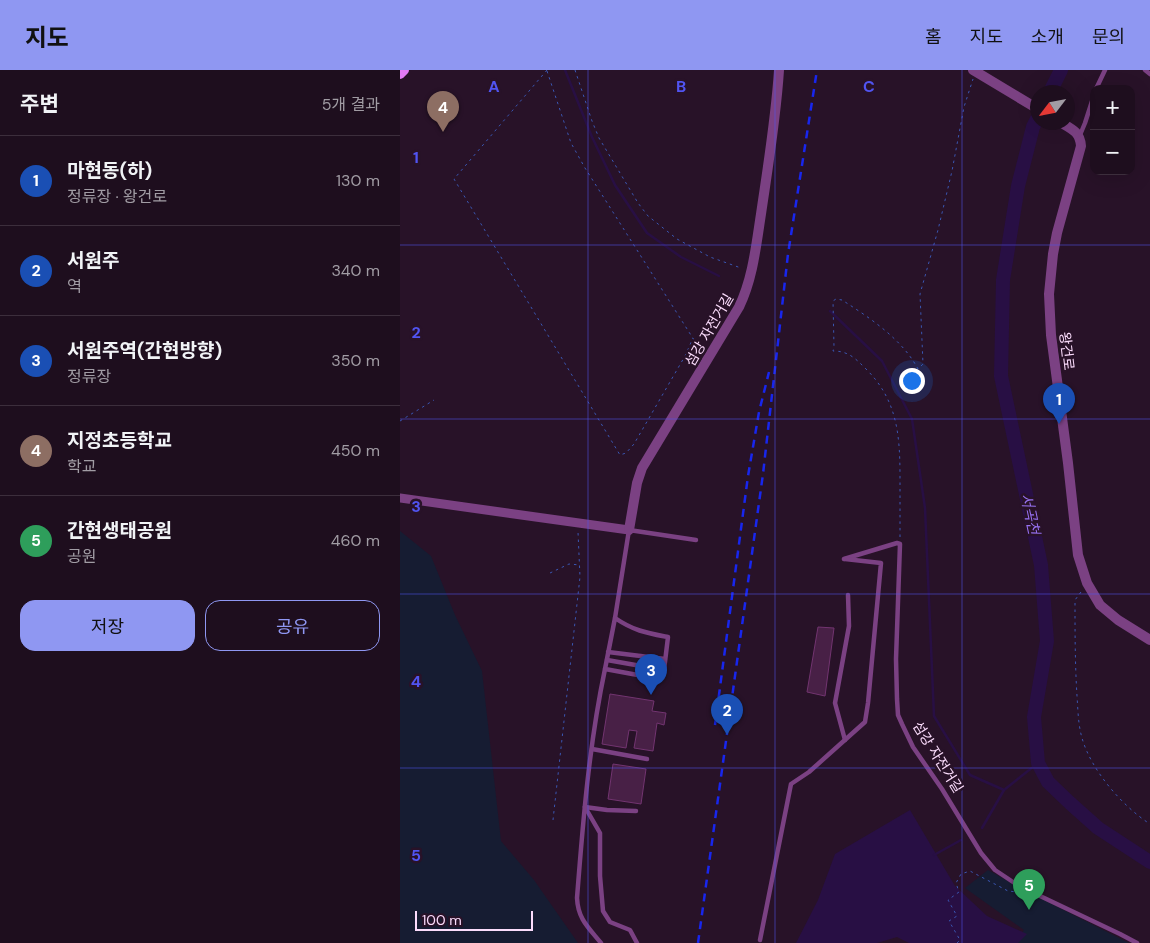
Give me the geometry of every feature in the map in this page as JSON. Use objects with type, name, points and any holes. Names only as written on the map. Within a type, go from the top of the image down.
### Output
[{"type":"main road","points":[[400,74],[404,70]]},
{"type":"street","name":"섬강 자전거길","points":[[628,530],[634,493],[642,468],[746,293],[752,272],[777,98],[779,70]]},
{"type":"street","points":[[974,71],[1030,104]]},
{"type":"street","points":[[1072,130],[1076,133]]},
{"type":"street","name":"왕건로","points":[[1076,133],[1081,146],[1057,233],[1049,294],[1049,314],[1078,555],[1087,583],[1100,605],[1118,620],[1150,640]]},
{"type":"street","points":[[400,498],[628,530]]},
{"type":"lane","points":[[1098,85],[1105,70]]},
{"type":"lane","points":[[1144,70],[1150,74]]},
{"type":"lane","points":[[1076,133],[1085,123],[1090,107]]},
{"type":"lane","points":[[601,943],[580,916],[577,898],[585,806],[597,708],[615,618],[628,530],[696,540]]},
{"type":"lane","points":[[760,940],[791,784],[809,772],[865,722],[881,563],[844,559],[897,543],[900,544]]},
{"type":"lane","name":"섬강 자전거길","points":[[900,544],[896,659],[898,715],[913,747],[942,789],[981,853],[995,870],[1005,878],[1024,888],[1137,943]]},
{"type":"lane","points":[[845,740],[835,703],[849,626],[848,595]]},
{"type":"lane","points":[[605,669],[657,679],[661,677],[664,670],[668,637],[638,631],[615,618]]},
{"type":"lane","points":[[608,652],[665,659]]},
{"type":"lane","points":[[607,660],[664,670]]},
{"type":"lane","points":[[592,749],[647,759]]},
{"type":"lane","points":[[585,806],[607,810],[636,811]]},
{"type":"lane","points":[[585,806],[600,833],[602,911],[610,922],[630,930],[637,943]]},
{"type":"path","points":[[547,70],[572,143],[585,168],[701,351],[710,355]]},
{"type":"path","points":[[547,70],[454,179],[620,455],[626,453],[634,444],[685,356],[693,338]]},
{"type":"path","points":[[575,70],[599,138],[638,203],[648,216],[677,239],[710,257],[752,272]]},
{"type":"path","points":[[900,544],[900,450],[897,424],[892,407],[873,376],[854,357],[841,351],[832,351],[834,347],[833,301],[836,299],[842,300],[883,328],[903,348],[918,369],[923,364],[920,294],[938,230],[964,107],[974,71]]},
{"type":"path","points":[[400,421],[434,400]]},
{"type":"path","points":[[553,820],[580,577],[578,522]]},
{"type":"path","points":[[550,573],[568,564],[580,566]]},
{"type":"path","points":[[1087,583],[1075,600],[1076,679],[1082,739],[1095,767],[1118,797],[1140,818],[1150,824]]},
{"type":"path","points":[[957,943],[960,940],[949,921],[957,916],[948,900],[960,892],[956,883],[961,874],[970,871],[1008,890],[1022,893],[1024,888]]},
{"type":"shaded area","points":[[400,531],[431,556],[455,615],[482,671],[501,841],[534,880],[578,943],[400,943]]},
{"type":"shaded area","points":[[910,810],[955,886],[987,916],[1027,934],[1018,943],[909,943],[897,937],[877,943],[796,943],[818,900],[835,854]]},
{"type":"shaded area","points":[[988,870],[1129,943],[1014,943],[1024,930],[965,888]]},
{"type":"building","points":[[818,627],[834,628],[825,696],[807,692]]},
{"type":"building","points":[[610,694],[654,701],[652,711],[666,713],[664,725],[657,723],[653,751],[634,748],[637,731],[629,730],[626,748],[602,744]]},
{"type":"building","points":[[613,764],[646,769],[641,804],[608,799]]},
{"type":"waterway","points":[[565,70],[592,137],[615,185],[647,233],[681,257],[719,276]]},
{"type":"waterway","name":"서곡천","points":[[1054,85],[1061,70]]},
{"type":"waterway","name":"서곡천","points":[[1032,130],[1018,186],[1003,280],[1001,376],[1041,565],[1047,641],[1034,717],[1038,763],[1048,782],[1098,828],[1150,862]]},
{"type":"waterway","points":[[830,311],[882,361],[912,419],[925,508],[934,716],[970,775],[1004,790],[1038,763]]},
{"type":"waterway","points":[[982,828],[1004,790]]},
{"type":"waterway","points":[[934,855],[961,840]]},
{"type":"railway","points":[[698,943],[763,474],[788,254],[817,70]]},
{"type":"railway","points":[[715,725],[748,476],[759,412],[769,372]]},
{"type":"place","name":"지정초등학교","points":[[443,132]]},
{"type":"place","name":"마현동(하)","points":[[1059,424]]},
{"type":"place","name":"서원주역(간현방향)","points":[[651,695]]},
{"type":"place","name":"서원주","points":[[727,735]]},
{"type":"place","name":"간현생태공원","points":[[1029,910]]}]
